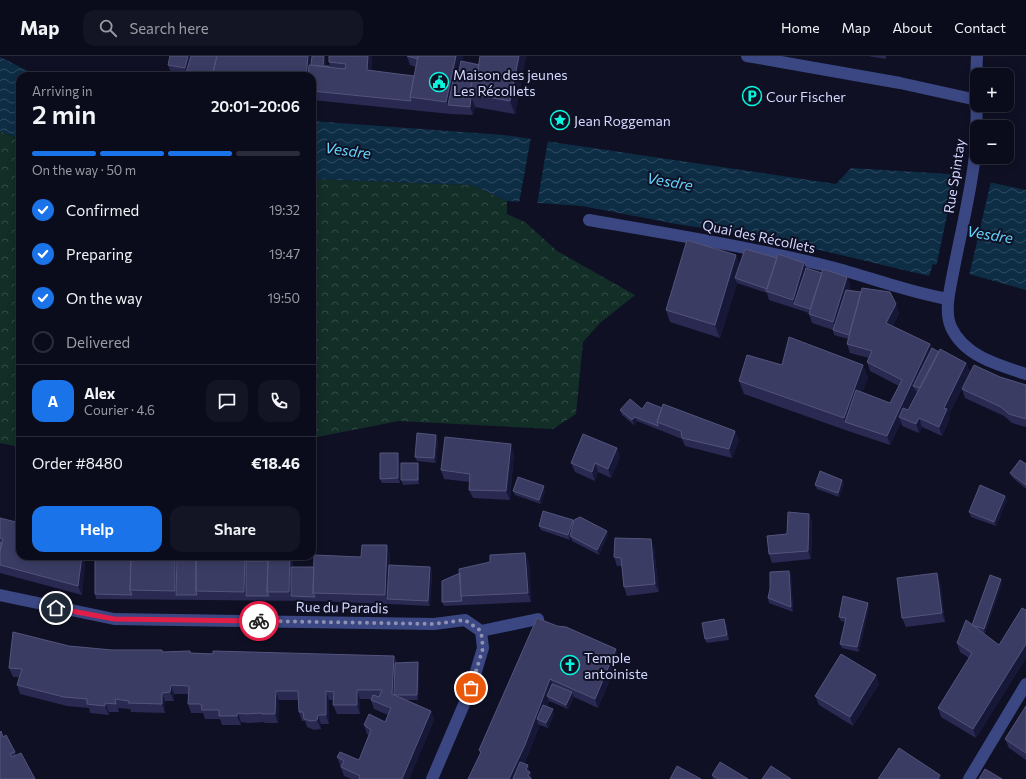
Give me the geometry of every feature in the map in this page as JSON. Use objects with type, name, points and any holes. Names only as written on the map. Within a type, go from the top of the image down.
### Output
[{"type":"street","points":[[747,56],[900,83],[970,98]]},
{"type":"street","name":"Rue Spintay","points":[[977,56],[977,68]]},
{"type":"street","name":"Rue Spintay","points":[[977,112],[976,135],[971,177],[948,299],[950,326],[962,345],[980,356],[1026,374]]},
{"type":"street","name":"Quai des Récollets","points":[[589,220],[747,247],[832,267],[921,295],[948,299]]},
{"type":"street","name":"Rue du Paradis","points":[[0,595],[114,619],[434,624],[465,620],[481,631]]},
{"type":"street","points":[[432,779],[471,688],[483,648],[481,631],[538,619]]},
{"type":"street","points":[[969,779],[1026,684]]},
{"type":"green space","points":[[0,131],[16,137],[16,446],[0,443]]},
{"type":"green space","points":[[316,179],[472,185],[507,201],[507,214],[525,222],[557,251],[635,295],[600,323],[583,342],[576,414],[553,429],[399,421],[316,437]]},
{"type":"water","points":[[0,57],[30,72],[16,72],[16,137],[0,131]]},
{"type":"water","name":"Vesdre","points":[[316,121],[504,135],[836,184],[851,168],[949,174],[1026,190],[1026,290],[933,264],[929,276],[765,237],[682,225],[582,206],[507,201],[472,185],[316,179]]},
{"type":"pier","points":[[531,137],[548,140],[537,205],[519,204]]},
{"type":"pier","points":[[956,174],[991,181],[969,276],[936,267]]},
{"type":"building","points":[[170,56],[188,56],[185,68],[168,65]]},
{"type":"building","points":[[191,56],[217,56],[213,72],[186,72]]},
{"type":"building","points":[[217,56],[308,56],[306,72],[213,72]]},
{"type":"building","points":[[312,56],[324,56],[323,66],[329,67],[311,65]]},
{"type":"building","points":[[329,56],[368,56],[367,70],[414,76],[410,97],[411,101],[316,91],[316,72],[308,72],[309,65],[345,69],[346,64],[329,62]]},
{"type":"building","points":[[407,56],[418,56],[418,59]]},
{"type":"building","name":"Maison des jeunes Les Récollets","points":[[418,56],[456,56],[446,102],[410,97]]},
{"type":"building","points":[[480,56],[519,56],[510,101],[470,94],[472,81],[476,82]]},
{"type":"building","points":[[461,61],[479,65],[476,82],[472,81],[470,107],[448,105],[455,71],[459,71]]},
{"type":"building","points":[[687,240],[736,255],[715,325],[666,310]]},
{"type":"building","points":[[745,249],[777,258],[767,289],[735,278]]},
{"type":"building","points":[[778,254],[804,263],[793,300],[766,291]]},
{"type":"building","points":[[806,268],[822,273],[810,309],[794,304]]},
{"type":"building","points":[[823,269],[847,277],[833,322],[809,314]]},
{"type":"building","points":[[862,288],[890,292],[896,304],[886,323],[930,344],[887,436],[845,422],[856,390],[890,403],[902,380],[867,362],[872,351],[847,344]]},
{"type":"building","points":[[846,290],[861,292],[849,335],[833,330]]},
{"type":"building","points":[[789,337],[863,365],[844,418],[739,381],[747,355],[782,365]]},
{"type":"building","points":[[932,348],[939,352],[920,388],[913,386]]},
{"type":"building","points":[[940,349],[966,363],[944,408],[947,409],[939,427],[919,418],[916,424],[899,417],[903,408],[908,410]]},
{"type":"building","points":[[974,365],[1000,377],[1026,385],[1026,419],[1009,414],[1001,407],[962,389]]},
{"type":"building","points":[[630,399],[642,409],[647,402],[662,408],[657,422],[658,426],[635,417],[632,420],[620,410]]},
{"type":"building","points":[[663,404],[735,431],[729,449],[682,438],[681,431],[657,422]]},
{"type":"building","points":[[417,433],[436,435],[434,458],[415,457]]},
{"type":"building","points":[[583,434],[617,448],[608,469],[595,463],[592,472],[571,463]]},
{"type":"building","points":[[445,437],[511,444],[506,491],[469,490],[470,474],[441,470]]},
{"type":"building","points":[[380,453],[398,453],[398,478],[380,479]]},
{"type":"building","points":[[1020,460],[1026,464],[1026,485],[1010,473]]},
{"type":"building","points":[[401,463],[418,463],[418,480],[401,480]]},
{"type":"building","points":[[820,471],[842,480],[838,493],[815,485]]},
{"type":"building","points":[[518,477],[544,486],[539,500],[513,491]]},
{"type":"building","points":[[980,485],[1005,496],[994,522],[969,512]]},
{"type":"building","points":[[543,511],[573,520],[568,535],[539,526]]},
{"type":"building","points":[[788,512],[809,514],[808,551],[769,554],[767,536],[787,534]]},
{"type":"building","points":[[580,517],[607,531],[597,550],[570,536],[574,520]]},
{"type":"building","points":[[0,518],[16,522],[16,560],[81,560],[78,586],[0,565],[0,551],[3,539],[0,538]]},
{"type":"building","points":[[615,538],[651,539],[655,584],[624,587],[621,558],[614,557]]},
{"type":"building","points":[[362,545],[387,545],[385,595],[313,593],[314,560],[316,560],[316,555],[361,557]]},
{"type":"building","points":[[525,553],[528,593],[461,596],[459,569],[490,562],[490,555]]},
{"type":"building","points":[[95,560],[131,560],[130,590],[132,595],[95,594]]},
{"type":"building","points":[[131,560],[175,560],[175,591],[130,590]]},
{"type":"building","points":[[177,560],[196,560],[197,595],[176,595]]},
{"type":"building","points":[[196,560],[245,560],[244,592],[196,591]]},
{"type":"building","points":[[268,560],[290,560],[289,592],[267,592]]},
{"type":"building","points":[[246,561],[268,561],[267,592],[269,596],[246,596]]},
{"type":"building","points":[[389,565],[430,567],[428,601],[387,599]]},
{"type":"building","points":[[291,567],[314,567],[313,593],[315,597],[291,596]]},
{"type":"building","points":[[789,571],[791,607],[768,598],[770,589],[770,572]]},
{"type":"building","points":[[460,573],[462,601],[442,602],[442,581]]},
{"type":"building","points":[[937,573],[942,613],[902,618],[897,578]]},
{"type":"building","points":[[990,575],[1001,579],[984,629],[972,625]]},
{"type":"building","points":[[843,596],[868,603],[857,647],[840,644],[846,618],[839,617]]},
{"type":"building","points":[[1022,608],[1026,610],[1026,644],[973,729],[938,708],[972,653],[957,643],[966,620],[999,645]]},
{"type":"building","points":[[537,618],[557,626],[566,627],[616,649],[595,699],[550,679],[525,745],[509,779],[468,779],[481,752],[479,750]]},
{"type":"building","points":[[724,619],[727,635],[705,639],[702,623]]},
{"type":"building","points":[[13,632],[69,646],[112,650],[162,650],[162,652],[190,651],[190,653],[213,654],[213,651],[394,656],[392,694],[431,711],[402,779],[359,779],[360,776],[341,767],[344,761],[337,757],[340,752],[359,760],[371,730],[364,725],[369,714],[385,722],[391,708],[371,700],[373,695],[379,697],[382,690],[357,690],[357,705],[333,705],[334,692],[326,691],[326,715],[318,715],[317,720],[311,721],[304,719],[303,712],[299,712],[298,691],[276,691],[275,714],[238,713],[237,716],[219,716],[219,710],[202,710],[201,704],[188,704],[189,686],[171,685],[170,692],[162,693],[162,704],[128,703],[129,701],[115,699],[116,704],[105,703],[105,706],[87,704],[87,699],[64,697],[17,685],[22,669],[9,668]]},
{"type":"building","points":[[841,654],[876,675],[850,717],[815,696]]},
{"type":"building","points":[[418,662],[417,695],[394,695],[395,663]]},
{"type":"building","points":[[552,684],[572,692],[566,705],[547,696]]},
{"type":"building","points":[[543,705],[553,709],[546,723],[537,719]]},
{"type":"building","points":[[1026,706],[1026,753],[1005,739]]},
{"type":"building","points":[[1,731],[3,737],[6,735],[15,752],[10,754],[12,757],[21,753],[35,779],[0,779]]},
{"type":"building","points":[[899,748],[940,775],[938,779],[878,779]]},
{"type":"building","points":[[520,762],[528,765],[526,770],[530,772],[528,776],[531,779],[513,779]]},
{"type":"building","points":[[720,762],[748,779],[718,779],[712,775]]},
{"type":"building","points":[[677,766],[701,779],[670,779]]},
{"type":"building","points":[[771,766],[791,779],[762,779]]},
{"type":"building","points":[[985,769],[1002,779],[979,779]]},
{"type":"way so far","points":[[259,621],[434,624],[465,620],[481,631],[483,648],[471,688]]},
{"type":"place","name":"Maison des jeunes Les Récollets","points":[[439,82]]},
{"type":"place","name":"Cour Fischer","points":[[752,96]]},
{"type":"place","name":"Jean Roggeman","points":[[560,120]]},
{"type":"place","name":"Temple antoiniste","points":[[570,665]]},
{"type":"route","points":[[56,608],[114,619],[259,621]]}]
